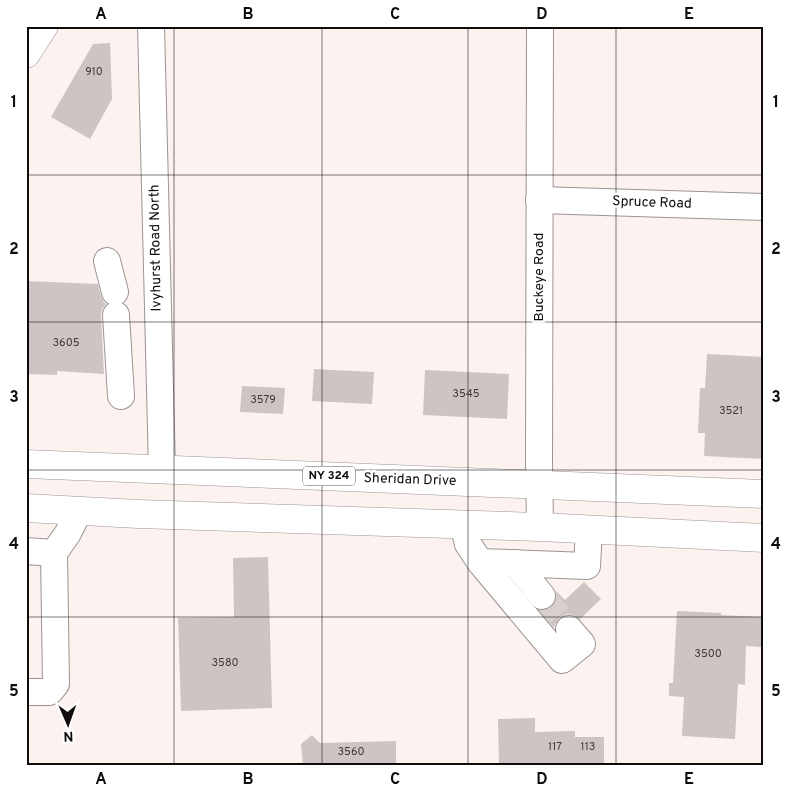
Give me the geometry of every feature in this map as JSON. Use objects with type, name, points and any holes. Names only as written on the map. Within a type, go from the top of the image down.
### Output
[{"type":"main road","points":[[26,54],[44,26]]},
{"type":"main road","name":"Sheridan Drive","points":[[26,464],[764,494]]},
{"type":"main road","points":[[26,508],[540,527],[764,538]]},
{"type":"street","name":"Ivyhurst Road North","points":[[151,26],[162,470]]},
{"type":"street","name":"Buckeye Road","points":[[540,26],[540,527]]},
{"type":"street","name":"Spruce Road","points":[[540,200],[764,207]]},
{"type":"street","points":[[107,261],[115,304],[121,396]]},
{"type":"street","points":[[26,692],[49,692],[56,684],[54,553],[79,511]]},
{"type":"street","points":[[464,524],[468,544],[480,562],[562,660],[582,644],[569,628]]},
{"type":"street","points":[[480,562],[587,566],[589,530]]},
{"type":"street","points":[[26,551],[54,553]]},
{"type":"street","points":[[515,563],[542,596]]},
{"type":"building","points":[[110,43],[112,99],[90,139],[51,117],[93,44]]},
{"type":"building","points":[[26,281],[98,284],[101,296],[106,304],[102,309],[101,316],[104,374],[57,371],[57,375],[26,374]]},
{"type":"building","points":[[707,354],[764,357],[764,459],[704,456],[705,433],[698,433],[700,388],[705,388]]},
{"type":"building","points":[[314,369],[374,372],[372,404],[312,401]]},
{"type":"building","points":[[425,370],[509,374],[507,419],[423,415]]},
{"type":"building","points":[[242,386],[285,388],[283,414],[240,412]]},
{"type":"building","points":[[268,557],[272,708],[181,711],[178,618],[234,617],[233,558]]},
{"type":"building","points":[[584,582],[601,599],[580,619],[567,614],[560,617],[554,628],[540,610],[545,611],[552,607],[556,601],[557,594],[555,590],[565,600]]},
{"type":"building","points":[[677,611],[763,617],[762,647],[746,646],[745,685],[738,684],[735,739],[682,736],[684,697],[669,696],[669,683],[673,683]]},
{"type":"building","points":[[535,718],[535,732],[575,731],[575,737],[604,737],[604,765],[499,766],[498,719]]},
{"type":"building","points":[[312,735],[320,743],[396,741],[396,766],[303,766],[301,744]]},
{"type":"tunnel","points":[[542,596],[569,629]]}]
